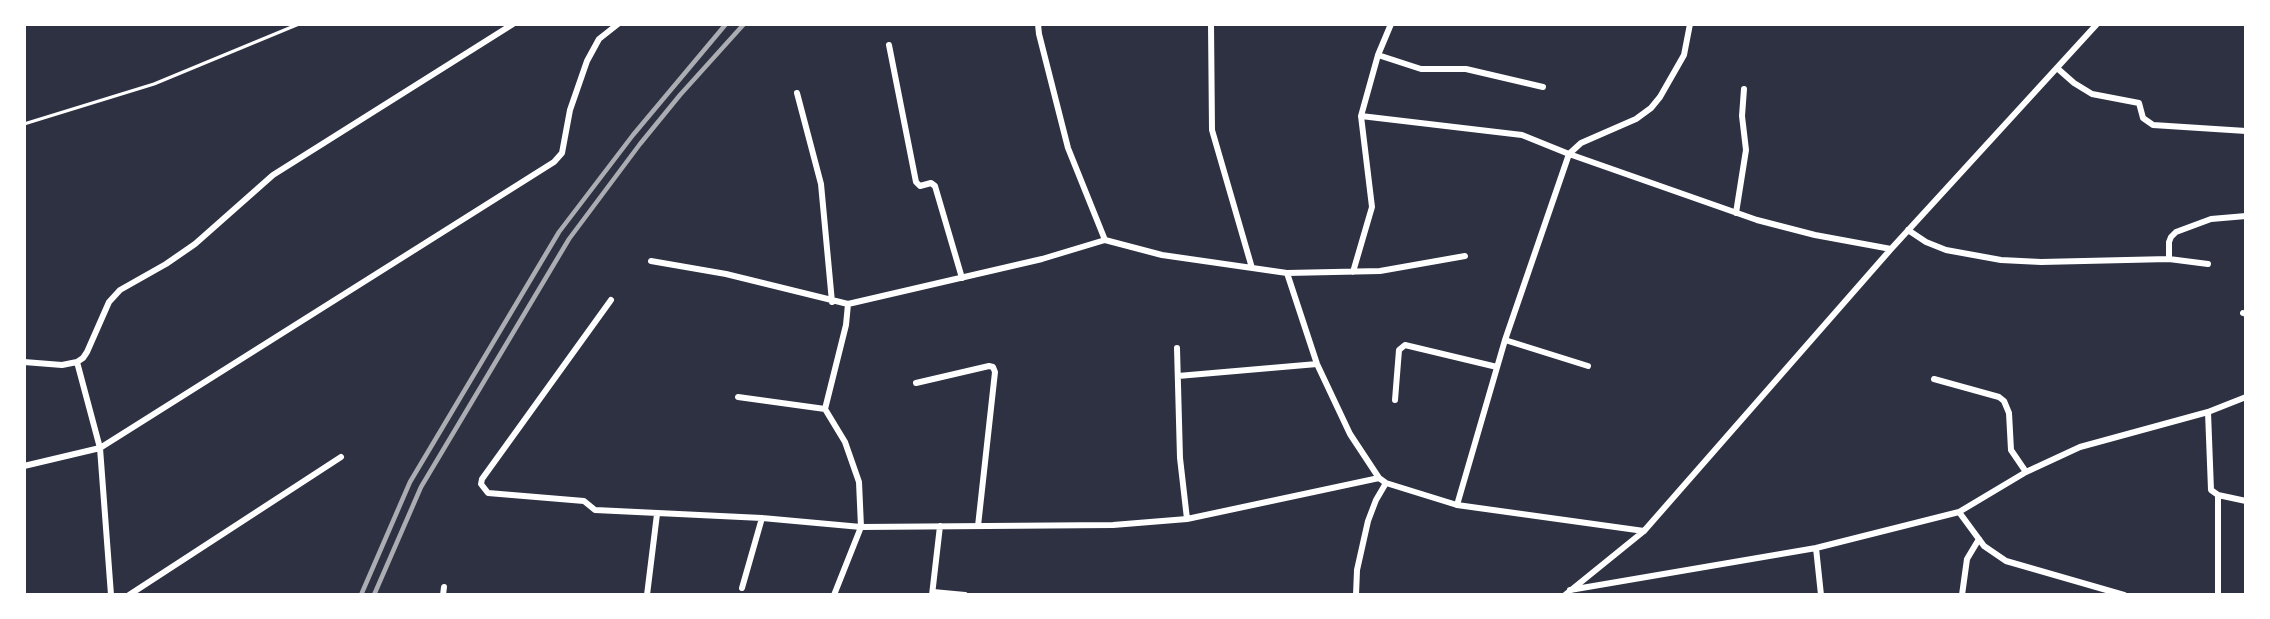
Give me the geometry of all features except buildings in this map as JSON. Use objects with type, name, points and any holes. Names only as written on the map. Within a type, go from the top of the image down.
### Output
[{"type":"street","points":[[24,362],[62,365],[76,362],[87,352],[109,302],[120,290],[184,253],[273,175],[513,24]]},
{"type":"street","points":[[24,466],[100,448],[560,158],[565,146],[570,110],[587,61],[599,39],[618,24]]},
{"type":"street","points":[[1038,24],[1068,148],[1105,240]]},
{"type":"street","points":[[1211,24],[1212,130],[1252,268]]},
{"type":"street","points":[[1353,272],[1371,207],[1361,116],[1378,55],[1391,24]]},
{"type":"street","points":[[1457,505],[1505,340],[1569,154],[1581,144],[1636,119],[1651,108],[1660,97],[1684,55],[1690,24]]},
{"type":"street","points":[[1567,592],[1644,531],[1891,249],[2097,24]]},
{"type":"street","points":[[889,45],[916,182],[920,186],[931,183],[935,186],[962,278]]},
{"type":"street","points":[[1378,55],[1421,69],[1466,69],[1544,87]]},
{"type":"street","points":[[2057,68],[2083,90],[2092,94],[2139,103],[2143,118],[2153,125],[2246,130]]},
{"type":"street","points":[[1736,213],[1746,150],[1742,116],[1744,89]]},
{"type":"street","points":[[797,93],[821,184],[832,302]]},
{"type":"street","points":[[1361,116],[1522,135],[1736,213],[1815,235],[1891,249]]},
{"type":"street","points":[[2169,260],[2169,242],[2176,232],[2211,219],[2246,216]]},
{"type":"street","points":[[1908,230],[1926,242],[1946,250],[2001,260],[2041,262],[2169,260],[2208,264]]},
{"type":"street","points":[[651,261],[726,274],[832,302],[848,304],[1042,259],[1105,240],[1162,255],[1287,273],[1380,271],[1465,256]]},
{"type":"street","points":[[1287,273],[1317,364],[1350,435],[1379,478],[1386,483],[1457,505],[1644,531]]},
{"type":"street","points":[[611,300],[482,479],[481,484],[488,493],[584,501],[595,510],[762,518],[861,527],[1113,525],[1187,519],[1379,478]]},
{"type":"street","points":[[834,595],[861,527],[859,482],[845,442],[825,409],[846,325],[848,304]]},
{"type":"street","points":[[1505,340],[1588,366]]},
{"type":"street","points":[[1395,400],[1400,350],[1405,345],[1497,367]]},
{"type":"street","points":[[1176,348],[1180,458],[1187,519]]},
{"type":"street","points":[[76,362],[100,448],[111,595]]},
{"type":"street","points":[[1178,376],[1317,364]]},
{"type":"street","points":[[916,383],[993,367],[995,372],[978,526]]},
{"type":"street","points":[[1934,379],[1999,397],[2004,401],[2009,413],[2011,450],[2026,472]]},
{"type":"street","points":[[738,397],[825,409]]},
{"type":"street","points":[[1567,592],[1816,548],[1959,512],[2026,472],[2080,447],[2208,412],[2246,397]]},
{"type":"street","points":[[2208,412],[2211,490],[2218,495],[2246,501]]},
{"type":"street","points":[[129,595],[341,457]]},
{"type":"street","points":[[1356,595],[1357,570],[1368,520],[1386,483]]},
{"type":"street","points":[[2218,495],[2218,594]]},
{"type":"street","points":[[1959,512],[1984,546],[2006,561],[2124,595]]},
{"type":"street","points":[[647,595],[657,514]]},
{"type":"street","points":[[742,588],[762,518]]},
{"type":"street","points":[[940,526],[932,593],[965,595]]},
{"type":"street","points":[[1962,595],[1967,560],[1979,539]]},
{"type":"street","points":[[1816,548],[1821,595]]},
{"type":"street","points":[[443,595],[444,587]]},
{"type":"path","points":[[24,124],[154,84],[299,24]]},
{"type":"railway","points":[[361,595],[410,482],[559,232],[633,135],[726,24]]},
{"type":"railway","points":[[374,595],[421,487],[569,239],[640,144],[680,95],[744,24]]}]
